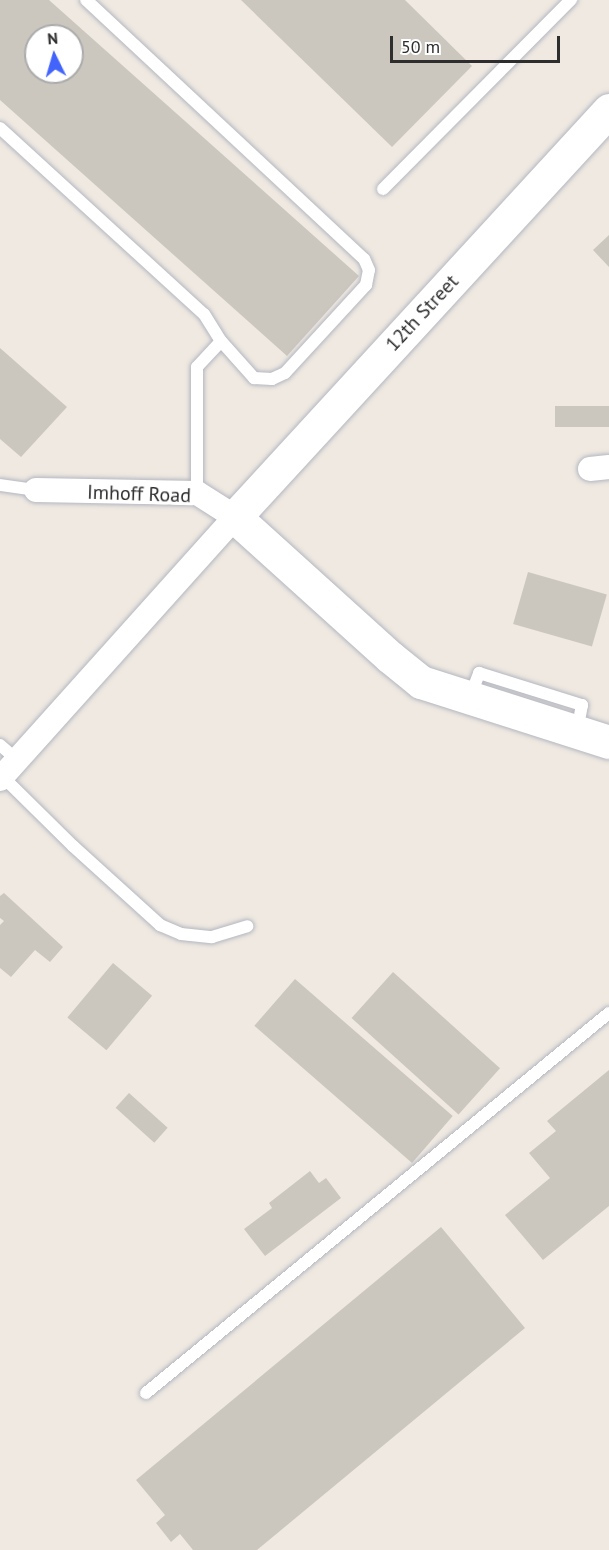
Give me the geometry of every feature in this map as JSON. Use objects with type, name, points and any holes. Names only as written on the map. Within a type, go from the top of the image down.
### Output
[{"type":"street","name":"12th Street","points":[[235,517],[609,110]]},
{"type":"street","name":"Imhoff Road","points":[[36,490],[197,494],[235,517]]},
{"type":"street","points":[[5,765],[235,517],[390,657],[421,682],[609,742]]},
{"type":"lane","points":[[0,128],[204,314],[220,341],[254,378],[272,379],[285,373],[366,285],[369,270],[364,259],[86,0]]},
{"type":"lane","points":[[383,189],[570,0]]},
{"type":"lane","points":[[197,494],[197,368],[220,341]]},
{"type":"lane","points":[[0,485],[36,490]]},
{"type":"lane","points":[[5,765],[73,846],[160,925],[181,934],[212,937],[246,926]]},
{"type":"lane","points":[[146,1393],[609,1013]]},
{"type":"building","points":[[0,0],[49,0],[76,24],[24,24],[24,84],[84,84],[84,31],[359,276],[287,356],[0,100]]},
{"type":"building","points":[[241,0],[405,0],[472,66],[392,147]]},
{"type":"building","points":[[609,235],[609,267],[593,250]]},
{"type":"building","points":[[0,348],[67,407],[21,457],[0,439]]},
{"type":"building","points":[[555,406],[609,406],[609,427],[555,427]]},
{"type":"building","points":[[528,572],[607,595],[592,647],[513,624]]},
{"type":"building","points":[[4,893],[63,947],[50,962],[35,950],[11,977],[0,968],[0,925],[4,921],[0,918],[0,896]]},
{"type":"building","points":[[113,963],[152,996],[106,1050],[67,1017]]},
{"type":"building","points":[[393,972],[500,1068],[459,1114],[352,1018]]},
{"type":"building","points":[[295,979],[453,1116],[412,1163],[254,1026]]},
{"type":"building","points":[[609,1070],[609,1206],[543,1260],[505,1215],[550,1178],[529,1153],[556,1131],[547,1121]]},
{"type":"building","points":[[129,1093],[168,1128],[154,1143],[116,1108]]},
{"type":"building","points":[[310,1171],[319,1183],[326,1178],[341,1198],[265,1256],[244,1229],[272,1208],[269,1203]]},
{"type":"building","points":[[441,1227],[525,1328],[257,1550],[193,1550],[180,1534],[171,1542],[156,1523],[165,1515],[136,1480]]}]
